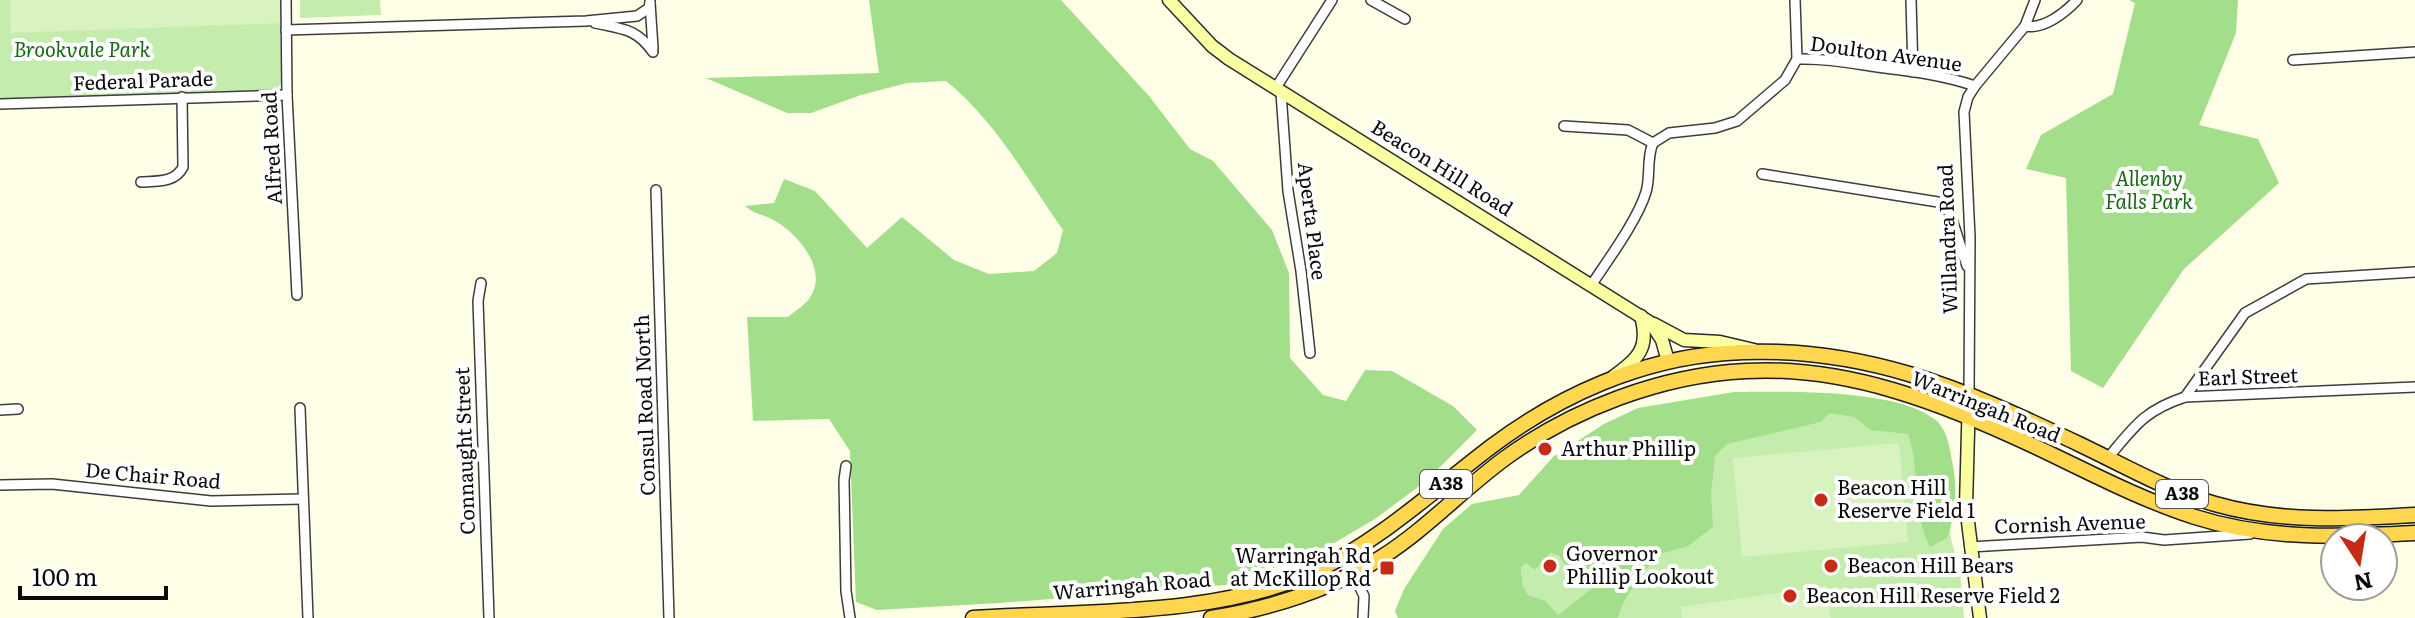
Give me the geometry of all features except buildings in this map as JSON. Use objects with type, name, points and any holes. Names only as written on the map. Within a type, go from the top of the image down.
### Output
[{"type":"highway","name":"Warringah Road","points":[[973,618],[1161,607],[1232,597],[1297,579],[1343,557],[1422,504],[1521,426],[1568,398],[1611,379],[1668,361],[1711,354],[1802,352],[1892,368],[1969,394],[2158,485],[2246,512],[2311,519],[2415,515]]},
{"type":"highway","points":[[1668,361],[1672,382]]},
{"type":"highway","name":"Warringah Road","points":[[1211,618],[1301,597],[1353,573],[1411,537],[1476,480],[1534,439],[1583,413],[1672,382],[1744,371],[1790,371],[1829,376],[1926,400],[2166,507],[2225,525],[2268,532],[2340,536],[2415,533]]},
{"type":"highway","points":[[1343,557],[1353,573]]},
{"type":"main road","name":"Beacon Hill Road","points":[[1169,0],[1212,46],[1278,91],[1646,319]]},
{"type":"main road","points":[[1646,319],[1662,340],[1668,361]]},
{"type":"main road","points":[[1611,379],[1642,350],[1646,319]]},
{"type":"main road","name":"Warringah Road","points":[[1646,319],[1684,340],[1720,342],[1757,351]]},
{"type":"main road","points":[[1969,394],[1966,506],[1980,618]]},
{"type":"street","name":"Alfred Road","points":[[286,0],[287,95],[297,295]]},
{"type":"street","points":[[1278,91],[1332,0]]},
{"type":"street","points":[[1371,0],[1405,19]]},
{"type":"street","points":[[1592,284],[1644,198],[1653,143],[1669,133],[1715,128],[1737,121],[1785,80],[1797,59],[1795,0]]},
{"type":"street","points":[[1911,0],[1913,72]]},
{"type":"street","points":[[2035,0],[2025,26],[2031,28],[2062,14],[2077,0]]},
{"type":"street","points":[[586,21],[632,31],[643,38],[653,52],[650,1]]},
{"type":"street","points":[[286,30],[586,21],[641,15],[649,8],[650,1]]},
{"type":"street","name":"Doulton Avenue","points":[[1797,59],[1824,59],[1913,72],[1975,86],[2025,26]]},
{"type":"street","points":[[2293,60],[2415,52]]},
{"type":"street","name":"Willandra Road","points":[[1969,394],[1970,237],[1964,112],[1975,86]]},
{"type":"street","name":"Aperta Place","points":[[1278,91],[1310,353]]},
{"type":"street","name":"Federal Parade","points":[[0,104],[287,95]]},
{"type":"street","points":[[141,182],[169,180],[183,167],[182,97]]},
{"type":"street","points":[[1564,126],[1628,130],[1653,143]]},
{"type":"street","points":[[1762,174],[1938,202],[1950,213],[1969,269]]},
{"type":"street","name":"Consul Road North","points":[[656,190],[669,618]]},
{"type":"street","points":[[2185,397],[2245,313],[2306,279],[2415,272]]},
{"type":"street","name":"Connaught Street","points":[[481,283],[478,301],[489,618]]},
{"type":"street","name":"Earl Street","points":[[2107,459],[2137,422],[2159,405],[2185,397],[2415,387]]},
{"type":"street","points":[[300,408],[308,618]]},
{"type":"street","points":[[0,410],[18,409]]},
{"type":"street","points":[[846,466],[845,560],[850,618]]},
{"type":"street","name":"De Chair Road","points":[[0,485],[52,484],[211,501],[303,499]]},
{"type":"street","name":"Cornish Avenue","points":[[1970,547],[2142,537],[2164,540],[2268,532]]},
{"type":"street","points":[[1353,573],[1364,596],[1363,618]]},
{"type":"green space","name":"Brookvale Park","points":[[0,0],[286,0],[286,23],[280,31],[282,82],[277,89],[72,101],[0,100]]},
{"type":"green space","name":"Brookvale Park","points":[[10,0],[286,0],[286,23],[11,33]]},
{"type":"green space","points":[[300,0],[380,0],[381,15],[300,18]]},
{"type":"green space","points":[[869,0],[1061,0],[1149,96],[1190,149],[1213,161],[1272,230],[1289,273],[1290,358],[1323,395],[1346,401],[1365,370],[1392,371],[1453,406],[1477,430],[1426,481],[1375,519],[1319,552],[1225,585],[877,610],[856,602],[850,451],[829,419],[753,421],[747,317],[788,317],[811,296],[815,273],[806,249],[787,229],[745,206],[774,203],[784,179],[815,191],[867,248],[902,217],[954,260],[989,274],[1034,271],[1057,253],[1063,230],[995,132],[946,81],[907,83],[811,113],[787,113],[706,78],[879,73]]},
{"type":"green space","name":"Allenby Falls Park","points":[[2129,0],[2238,0],[2236,33],[2199,125],[2258,139],[2279,183],[2184,269],[2103,388],[2071,371],[2066,178],[2026,169],[2041,135],[2113,94],[2135,3]]},
{"type":"green space","points":[[1734,392],[1782,392],[1874,398],[1925,413],[1943,430],[1954,471],[1955,500],[1947,538],[1930,547],[1924,533],[1908,434],[1871,430],[1854,417],[1829,413],[1821,422],[1727,444],[1715,456],[1711,495],[1713,527],[1688,546],[1656,555],[1629,593],[1618,618],[1398,618],[1395,611],[1404,589],[1443,529],[1472,504],[1519,495],[1553,457],[1604,424],[1638,408]],"holes":[[[1550,553],[1559,556],[1572,576],[1592,574],[1597,584],[1558,615],[1546,601],[1528,595],[1523,586],[1521,567],[1526,563],[1535,570]]]},
{"type":"green space","points":[[1695,403],[1933,418],[1939,422],[1944,440],[1951,539],[1960,572],[1964,618],[1599,618]]},
{"type":"green space","name":"Beacon Hill Reserve Field 1","points":[[1899,443],[1908,542],[1742,557],[1733,458]]},
{"type":"green space","points":[[1550,553],[1559,556],[1572,576],[1593,574],[1597,584],[1558,615],[1546,601],[1528,595],[1523,586],[1521,567]]},
{"type":"green space","name":"Beacon Hill Reserve Field 2","points":[[1826,586],[1831,618],[1682,618],[1681,607]]},
{"type":"place","name":"Arthur Phillip","points":[[1545,449]]},
{"type":"place","name":"Beacon Hill Reserve Field 1","points":[[1821,500]]},
{"type":"place","name":"Governor Phillip Lookout","points":[[1550,566]]},
{"type":"place","name":"Beacon Hill Bears","points":[[1831,566]]},
{"type":"place","name":"Warringah Rd at McKillop Rd","points":[[1387,568]]},
{"type":"place","name":"Beacon Hill Reserve Field 2","points":[[1790,596]]}]
